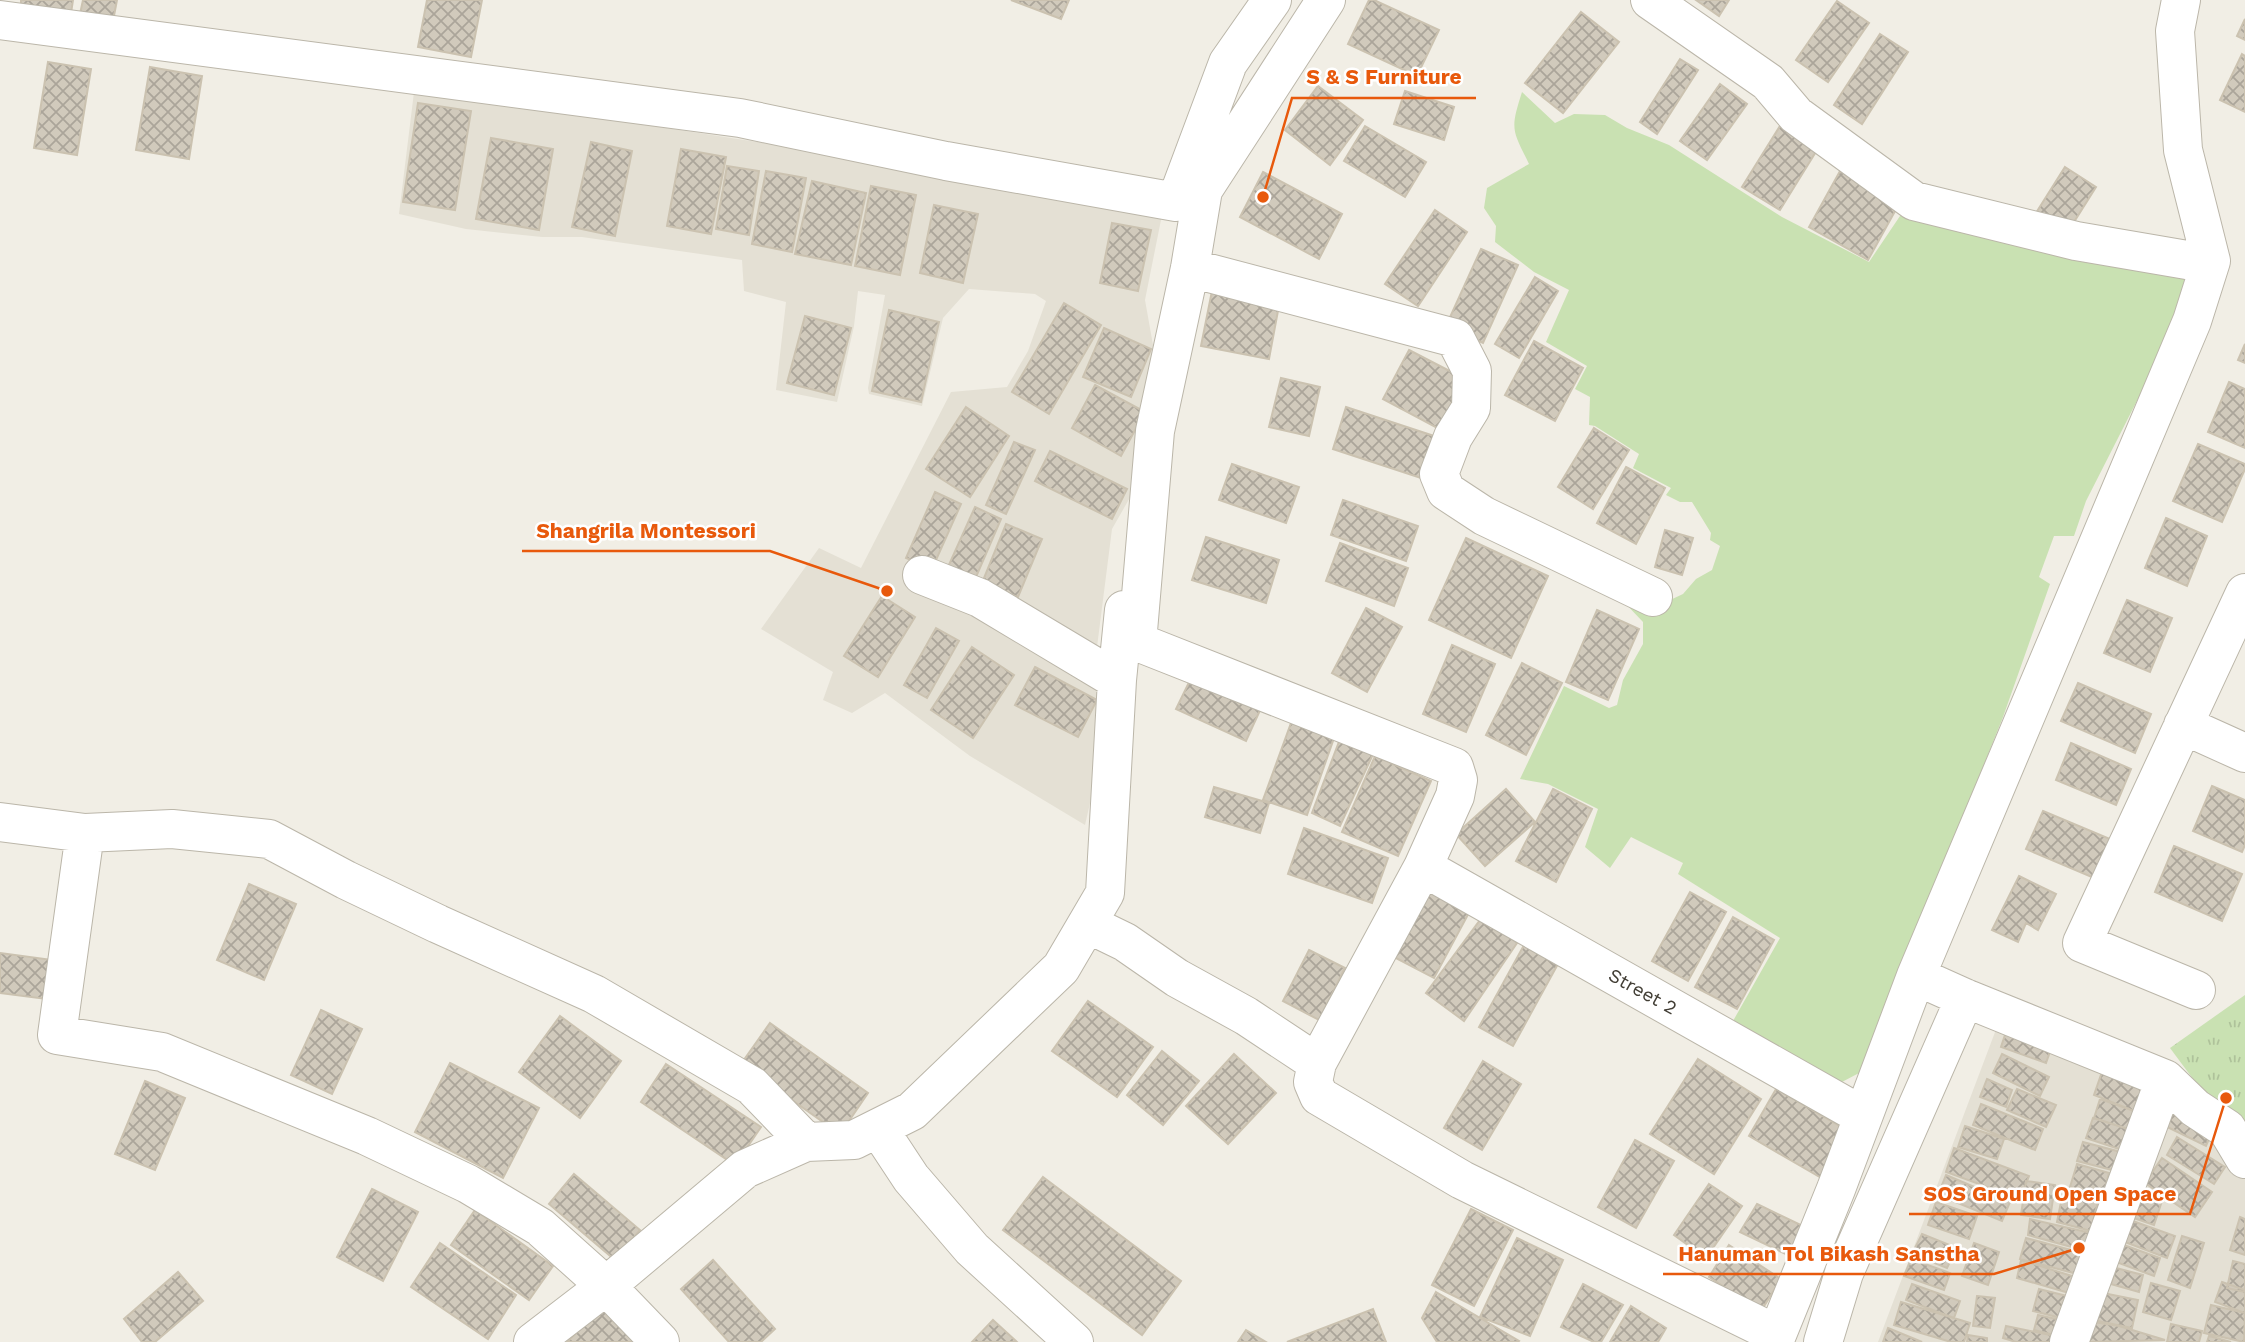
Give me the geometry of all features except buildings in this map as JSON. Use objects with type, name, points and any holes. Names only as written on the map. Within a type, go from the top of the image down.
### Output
[{"type":"street","points":[[533,1342],[606,1286],[745,1169],[806,1142],[854,1140],[912,1111],[1061,968],[1088,924],[1105,893],[1117,680],[1139,473],[1176,202],[1228,63],[1272,0]]},
{"type":"street","points":[[1325,0],[1203,190],[1190,268],[1154,431],[1139,643],[1454,767],[1458,780],[1455,796],[1423,867],[1317,1063],[1313,1082],[1319,1096],[1462,1180],[1775,1338],[1836,1189],[1916,976],[2192,321],[2211,261],[2183,150],[2175,31],[2180,0]]},
{"type":"street","points":[[1650,0],[1769,82],[1796,115],[1914,201],[2076,241],[2187,260],[2211,261]]},
{"type":"street","points":[[0,20],[740,118],[946,161],[1176,202]]},
{"type":"street","points":[[1190,268],[1455,338],[1472,371],[1471,408],[1453,437],[1439,474],[1446,491],[1484,516],[1653,597]]},
{"type":"street","points":[[922,575],[980,598],[1117,680]]},
{"type":"street","points":[[2196,990],[2082,943],[2245,593]]},
{"type":"street","points":[[2183,725],[2245,753]]},
{"type":"street","points":[[0,822],[85,833],[172,829],[269,839],[438,924],[594,994],[752,1086],[806,1142]]},
{"type":"street","points":[[85,833],[57,1035],[162,1052],[367,1136],[468,1184],[540,1227],[606,1286],[660,1342]]},
{"type":"street","name":"Street 2","points":[[1423,867],[1863,1116]]},
{"type":"street","points":[[1088,924],[1125,942],[1177,978],[1246,1016],[1317,1063]]},
{"type":"street","points":[[1916,976],[2165,1079],[2195,1108],[2227,1129],[2245,1159]]},
{"type":"street","points":[[1823,1342],[1844,1273],[1965,998]]},
{"type":"street","points":[[2069,1342],[2165,1079]]},
{"type":"street","points":[[878,1128],[911,1178],[972,1249],[1074,1342]]},
{"type":"shaded area","points":[[414,92],[790,147],[1163,210],[1145,300],[1153,345],[1147,403],[1132,494],[1112,529],[1097,647],[1101,755],[1085,825],[970,756],[885,693],[852,713],[823,700],[833,672],[761,629],[819,548],[861,568],[951,392],[1007,387],[1028,351],[1046,301],[1035,294],[969,289],[943,318],[922,406],[869,394],[885,295],[858,291],[854,326],[837,402],[776,390],[786,302],[744,291],[742,260],[582,237],[542,237],[466,229],[399,214]]},
{"type":"shaded area","points":[[2006,1003],[2245,1154],[2245,1342],[1878,1342]]},
{"type":"green space","points":[[1522,92],[1555,123],[1574,114],[1605,115],[1627,128],[1669,145],[1782,217],[1869,262],[1900,216],[1965,221],[2197,267],[2176,324],[2086,501],[2074,536],[2054,536],[2039,577],[2050,584],[2003,717],[1861,1072],[1840,1083],[1733,1021],[1780,938],[1678,874],[1683,863],[1631,837],[1610,868],[1585,847],[1598,809],[1548,784],[1520,779],[1564,686],[1609,708],[1617,705],[1623,680],[1643,644],[1643,622],[1623,601],[1668,601],[1683,594],[1696,579],[1712,570],[1720,546],[1710,540],[1711,533],[1692,502],[1680,502],[1666,495],[1671,488],[1633,468],[1639,454],[1595,426],[1589,425],[1590,397],[1575,389],[1587,366],[1546,342],[1569,290],[1534,272],[1495,242],[1496,226],[1484,208],[1487,188],[1529,164],[1516,136],[1514,122]]},
{"type":"green space","points":[[2245,995],[2245,1149],[2170,1048]]},
{"type":"place","name":"S & S Furniture","points":[[1263,197]]},
{"type":"place","name":"Shangrila Montessori","points":[[887,591]]},
{"type":"place","name":"SOS Ground Open Space","points":[[2226,1098]]},
{"type":"place","name":"Hanuman Tol Bikash Sanstha","points":[[2079,1248]]}]
